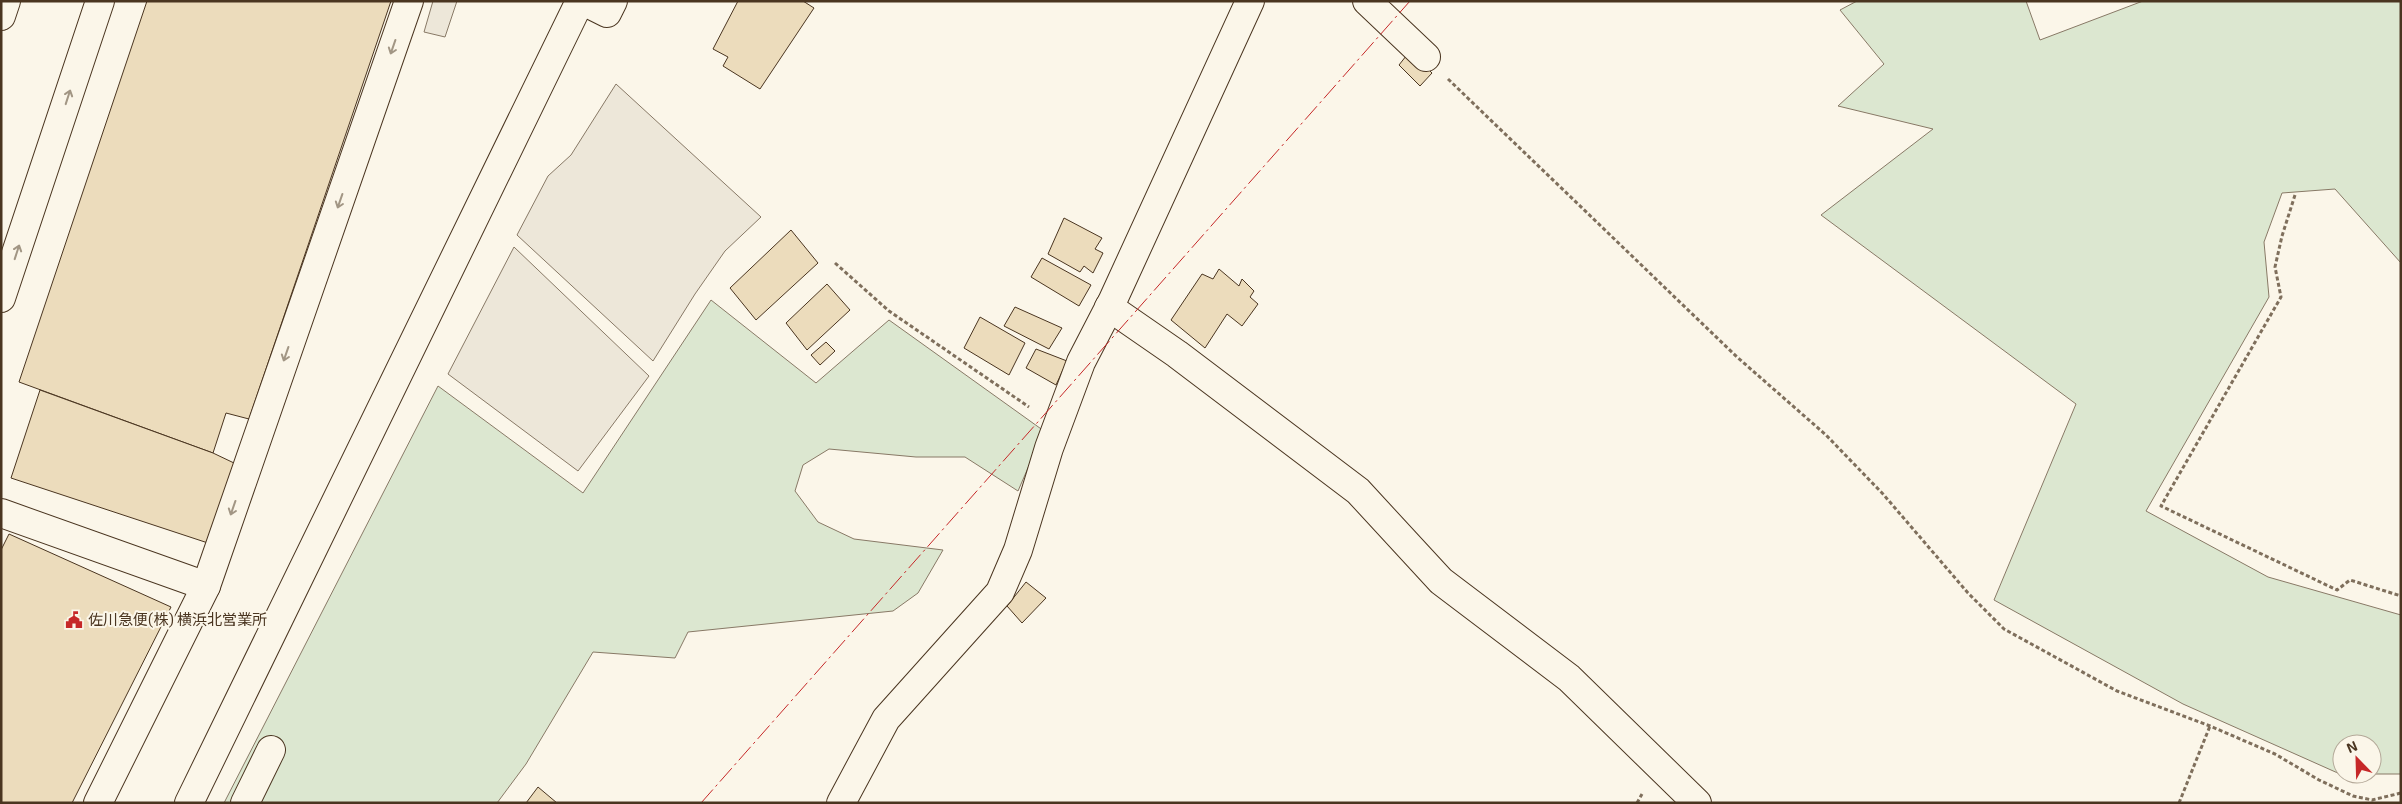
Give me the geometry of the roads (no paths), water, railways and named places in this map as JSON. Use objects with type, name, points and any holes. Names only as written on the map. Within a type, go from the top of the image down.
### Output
[{"type":"street","points":[[1,16],[6,1]]},
{"type":"street","points":[[1,298],[100,1]]},
{"type":"street","points":[[98,803],[206,586],[409,1]]},
{"type":"street","points":[[189,803],[582,1],[607,13],[613,1]]},
{"type":"street","points":[[841,803],[886,719],[1000,592],[1018,550],[1057,426],[1081,362],[1110,307],[1250,1]]},
{"type":"street","points":[[1367,1],[1426,57]]},
{"type":"street","points":[[1110,307],[1177,354],[1358,491],[1441,581],[1569,678],[1697,803]]},
{"type":"street","points":[[1,513],[206,586]]},
{"type":"street","points":[[245,803],[271,750]]},
{"type":"place","name":"佐川急便(株) 横浜北営業所","points":[[74,620]]}]
